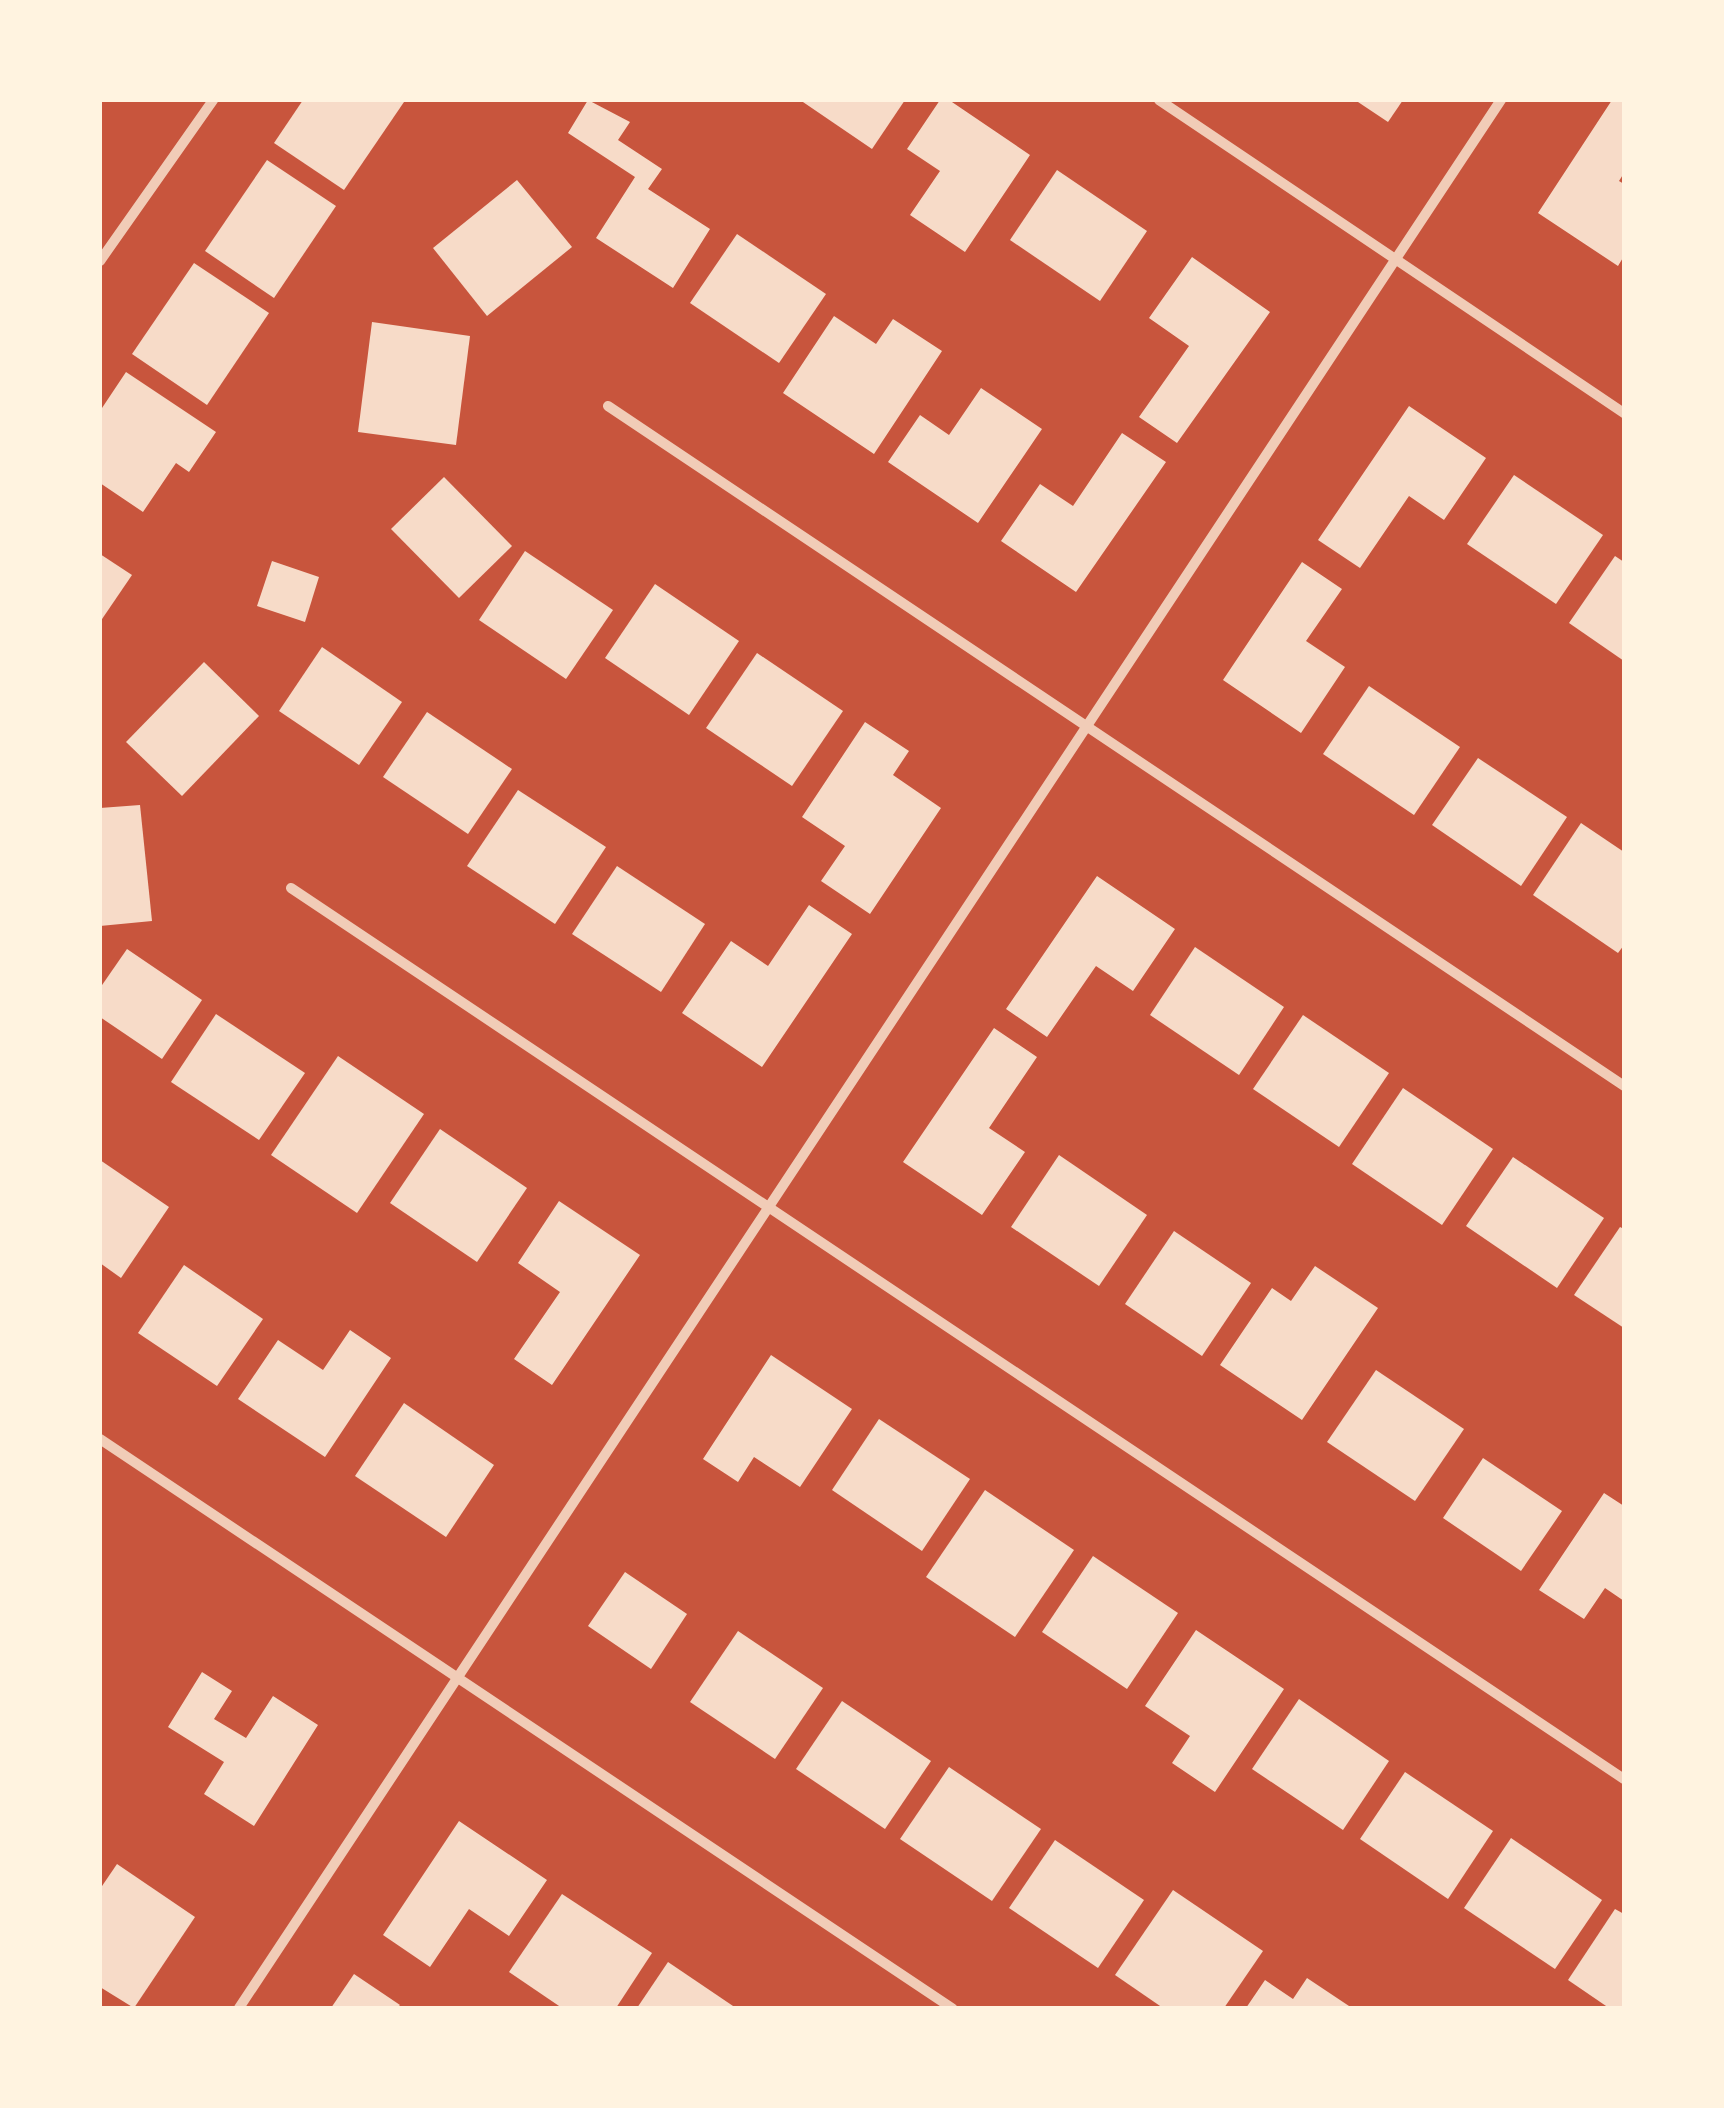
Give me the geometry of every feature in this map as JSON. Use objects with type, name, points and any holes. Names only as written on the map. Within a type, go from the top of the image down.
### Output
[{"type":"street","points":[[100,261],[213,100]]},
{"type":"street","points":[[1158,100],[1624,413]]},
{"type":"street","points":[[238,2008],[1501,100]]},
{"type":"street","points":[[608,406],[1624,1086]]},
{"type":"street","points":[[291,888],[1624,1780]]},
{"type":"street","points":[[100,1440],[952,2008]]},
{"type":"building","points":[[303,100],[404,102],[344,190],[274,143]]},
{"type":"building","points":[[588,100],[630,122],[618,140],[662,169],[648,189],[710,229],[673,288],[596,238],[635,177],[568,133]]},
{"type":"building","points":[[800,100],[905,100],[872,149]]},
{"type":"building","points":[[940,100],[949,100],[1030,155],[965,252],[910,215],[940,171],[907,149]]},
{"type":"building","points":[[1355,100],[1403,100],[1388,122]]},
{"type":"building","points":[[1612,100],[1624,100],[1624,173],[1619,181],[1624,184],[1624,256],[1618,266],[1538,213]]},
{"type":"building","points":[[267,160],[336,206],[274,298],[205,251]]},
{"type":"building","points":[[1057,170],[1147,231],[1100,301],[1010,240]]},
{"type":"building","points":[[517,180],[572,247],[487,316],[433,248]]},
{"type":"building","points":[[737,234],[826,294],[779,363],[690,303]]},
{"type":"building","points":[[1192,257],[1270,312],[1177,443],[1139,417],[1189,346],[1149,318]]},
{"type":"building","points":[[194,263],[269,313],[207,405],[132,354]]},
{"type":"building","points":[[834,316],[876,344],[893,319],[942,351],[874,454],[783,393]]},
{"type":"building","points":[[372,322],[470,336],[456,445],[358,432]]},
{"type":"building","points":[[126,372],[216,432],[189,472],[176,463],[143,512],[100,483],[100,411]]},
{"type":"building","points":[[981,388],[1042,429],[978,523],[888,462],[920,415],[949,435]]},
{"type":"building","points":[[1409,406],[1486,458],[1444,520],[1409,496],[1360,568],[1318,540]]},
{"type":"building","points":[[1122,433],[1166,462],[1076,592],[1001,541],[1040,484],[1073,506]]},
{"type":"building","points":[[1514,475],[1603,535],[1556,604],[1467,544]]},
{"type":"building","points":[[444,477],[512,546],[459,598],[391,529]]},
{"type":"building","points":[[525,551],[613,610],[566,679],[479,620]]},
{"type":"building","points":[[100,554],[132,575],[100,622]]},
{"type":"building","points":[[1615,556],[1624,562],[1624,661],[1569,623]]},
{"type":"building","points":[[272,561],[319,577],[305,622],[257,606]]},
{"type":"building","points":[[1302,562],[1342,589],[1306,641],[1345,667],[1301,733],[1223,680]]},
{"type":"building","points":[[655,584],[739,641],[689,715],[605,658]]},
{"type":"building","points":[[322,647],[402,702],[359,765],[279,711]]},
{"type":"building","points":[[757,653],[843,711],[792,786],[706,728]]},
{"type":"building","points":[[204,662],[259,716],[182,796],[126,742]]},
{"type":"building","points":[[1369,686],[1460,747],[1414,815],[1323,754]]},
{"type":"building","points":[[427,712],[512,769],[468,834],[383,777]]},
{"type":"building","points":[[865,722],[909,751],[893,775],[941,808],[870,914],[821,881],[845,846],[802,817]]},
{"type":"building","points":[[1478,758],[1567,817],[1521,886],[1432,825]]},
{"type":"building","points":[[518,790],[606,847],[555,924],[467,866]]},
{"type":"building","points":[[140,805],[152,921],[100,926],[100,808]]},
{"type":"building","points":[[1581,823],[1624,852],[1624,945],[1618,953],[1533,895]]},
{"type":"building","points":[[617,866],[705,924],[661,992],[572,934]]},
{"type":"building","points":[[1097,876],[1175,929],[1133,991],[1096,966],[1047,1037],[1006,1009]]},
{"type":"building","points":[[809,905],[852,934],[762,1067],[682,1013],[731,941],[768,966]]},
{"type":"building","points":[[1195,947],[1284,1007],[1239,1075],[1150,1015]]},
{"type":"building","points":[[127,949],[202,1000],[162,1059],[100,1017],[100,988]]},
{"type":"building","points":[[216,1014],[305,1073],[259,1140],[171,1082]]},
{"type":"building","points":[[1303,1015],[1389,1073],[1339,1147],[1253,1089]]},
{"type":"building","points":[[994,1028],[1037,1057],[989,1128],[1025,1152],[982,1215],[903,1162]]},
{"type":"building","points":[[338,1056],[424,1114],[357,1213],[271,1155]]},
{"type":"building","points":[[1403,1088],[1493,1149],[1442,1225],[1352,1164]]},
{"type":"building","points":[[440,1129],[527,1188],[477,1262],[390,1203]]},
{"type":"building","points":[[1059,1155],[1147,1215],[1099,1286],[1011,1227]]},
{"type":"building","points":[[1513,1157],[1604,1218],[1557,1288],[1466,1226]]},
{"type":"building","points":[[100,1160],[169,1207],[121,1278],[100,1263]]},
{"type":"building","points":[[559,1201],[640,1255],[552,1385],[514,1359],[560,1292],[518,1263]]},
{"type":"building","points":[[1620,1227],[1624,1229],[1624,1328],[1574,1295]]},
{"type":"building","points":[[1174,1231],[1251,1283],[1202,1356],[1125,1304]]},
{"type":"building","points":[[184,1265],[263,1319],[217,1386],[138,1333]]},
{"type":"building","points":[[1315,1266],[1378,1308],[1302,1420],[1220,1365],[1272,1288],[1291,1301]]},
{"type":"building","points":[[350,1330],[391,1358],[325,1457],[238,1399],[278,1340],[323,1370]]},
{"type":"building","points":[[771,1355],[852,1409],[800,1487],[754,1457],[738,1482],[703,1459]]},
{"type":"building","points":[[1376,1370],[1464,1429],[1415,1501],[1327,1442]]},
{"type":"building","points":[[404,1403],[494,1465],[446,1537],[355,1476]]},
{"type":"building","points":[[879,1419],[970,1479],[922,1551],[832,1490]]},
{"type":"building","points":[[1483,1458],[1562,1511],[1521,1571],[1443,1518]]},
{"type":"building","points":[[985,1490],[1074,1550],[1015,1637],[926,1577]]},
{"type":"building","points":[[1604,1493],[1624,1506],[1624,1601],[1605,1588],[1584,1619],[1539,1590]]},
{"type":"building","points":[[1093,1556],[1178,1613],[1127,1689],[1042,1632]]},
{"type":"building","points":[[625,1572],[687,1614],[651,1669],[588,1626]]},
{"type":"building","points":[[1196,1630],[1284,1689],[1215,1792],[1172,1763],[1190,1736],[1145,1706]]},
{"type":"building","points":[[738,1631],[823,1688],[775,1759],[690,1702]]},
{"type":"building","points":[[202,1672],[232,1691],[214,1719],[246,1738],[273,1696],[318,1725],[254,1826],[204,1794],[224,1762],[168,1727]]},
{"type":"building","points":[[1299,1699],[1389,1761],[1343,1830],[1252,1769]]},
{"type":"building","points":[[842,1701],[931,1761],[885,1829],[796,1769]]},
{"type":"building","points":[[949,1767],[1041,1829],[992,1901],[900,1839]]},
{"type":"building","points":[[1405,1772],[1493,1831],[1448,1899],[1360,1839]]},
{"type":"building","points":[[459,1821],[547,1880],[509,1936],[469,1909],[430,1967],[383,1935]]},
{"type":"building","points":[[1511,1838],[1602,1900],[1555,1969],[1464,1908]]},
{"type":"building","points":[[1055,1840],[1144,1900],[1098,1968],[1009,1908]]},
{"type":"building","points":[[117,1864],[195,1917],[134,2008],[100,1987],[100,1889]]},
{"type":"building","points":[[1173,1890],[1263,1951],[1224,2008],[1163,2008],[1115,1975]]},
{"type":"building","points":[[562,1894],[652,1953],[616,2008],[562,2008],[509,1972]]},
{"type":"building","points":[[1615,1909],[1624,1914],[1624,2008],[1609,2008],[1568,1980]]},
{"type":"building","points":[[668,1962],[736,2008],[637,2008]]},
{"type":"building","points":[[354,1974],[400,2005],[331,2008]]},
{"type":"building","points":[[1307,1978],[1352,2008],[1246,2008],[1265,1980],[1293,1999]]}]
